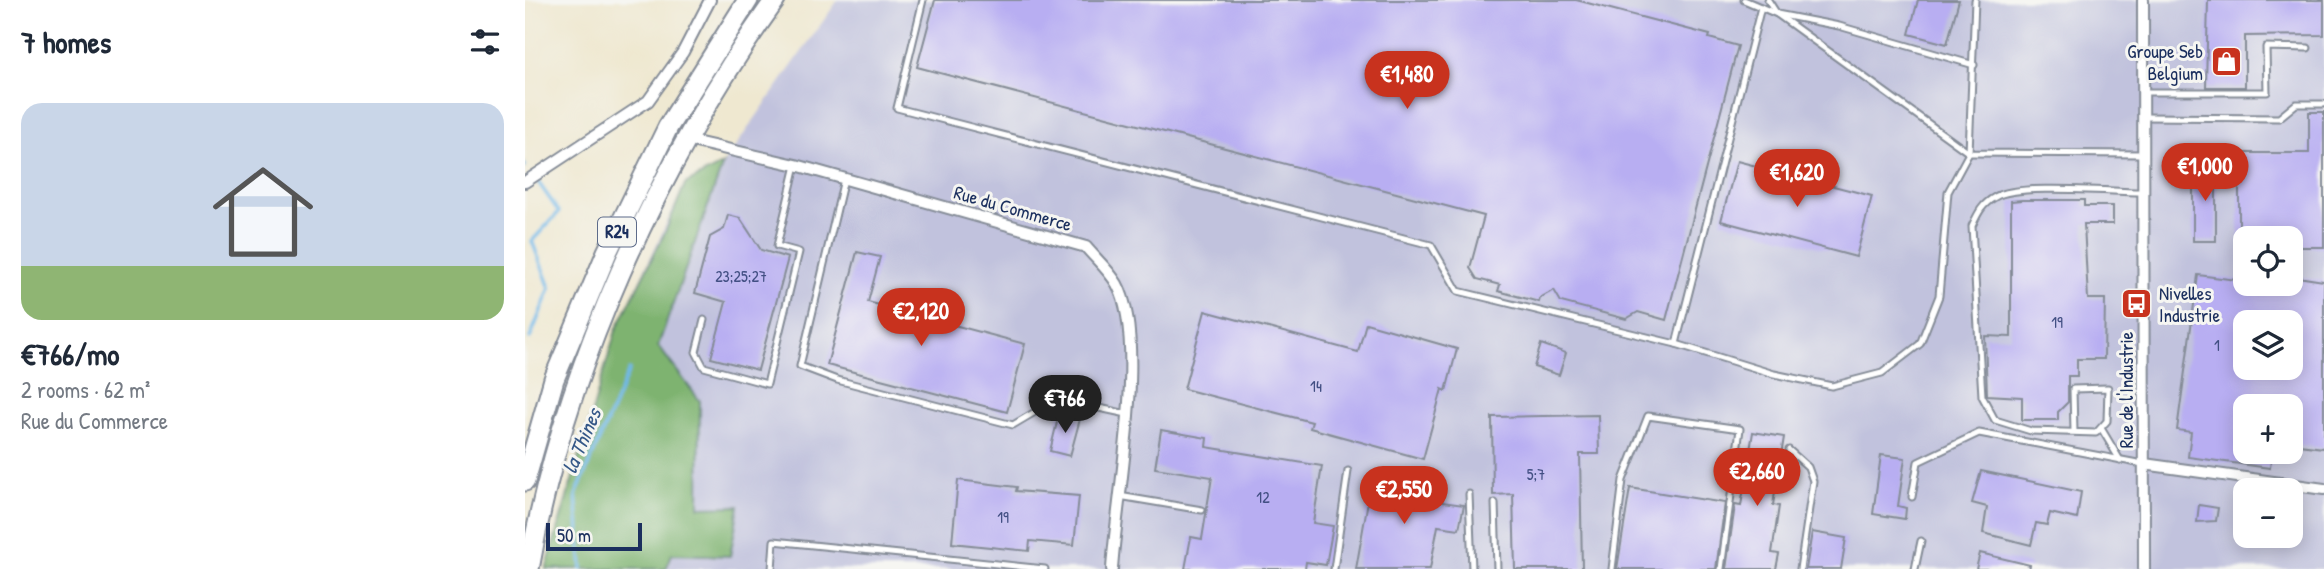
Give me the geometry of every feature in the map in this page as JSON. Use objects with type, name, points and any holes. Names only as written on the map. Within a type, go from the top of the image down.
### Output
[{"type":"highway","name":"R24","points":[[525,481],[554,379],[607,252],[669,127],[748,0]]},
{"type":"highway","name":"R24","points":[[530,569],[539,513],[575,382],[628,259],[687,140],[775,0]]},
{"type":"street","points":[[527,181],[632,114],[647,101],[683,52],[711,0]]},
{"type":"street","name":"Rue de l'Industrie","points":[[2143,0],[2144,569]]},
{"type":"street","name":"Rue du Commerce","points":[[687,140],[796,165],[1086,247],[1117,284],[1131,327],[1127,414],[1112,569]]},
{"type":"street","points":[[2144,464],[2324,489]]},
{"type":"lane","points":[[923,0],[897,108],[1431,245],[1458,291],[1676,344],[1774,374],[1832,386],[1882,373],[1920,344],[1939,296],[1948,192],[1969,153],[1975,0]]},
{"type":"lane","points":[[1744,0],[1777,14],[1969,153],[2143,154]]},
{"type":"lane","points":[[1767,0],[1777,14],[1839,26],[1974,65]]},
{"type":"lane","points":[[1676,344],[1761,7]]},
{"type":"lane","points":[[2143,92],[2267,92],[2266,47],[2308,48]]},
{"type":"lane","points":[[2143,117],[2279,118],[2296,104],[2324,104]]},
{"type":"lane","points":[[704,320],[696,352],[704,367],[767,384],[799,252],[776,246],[796,165]]},
{"type":"lane","points":[[844,179],[800,366],[837,380],[1013,425],[1057,399],[1127,414]]},
{"type":"lane","points":[[2074,432],[2073,389],[2108,388],[2107,421],[2096,433],[2031,431],[1995,420],[1982,396],[1972,226],[1982,205],[1998,195],[2023,190],[2143,192]]},
{"type":"lane","points":[[1612,569],[1623,480],[1648,416],[1740,429],[1721,569]]},
{"type":"lane","points":[[2101,428],[2120,460]]},
{"type":"lane","points":[[1912,497],[1918,463],[1979,433],[2144,464]]},
{"type":"lane","points":[[1789,450],[1808,467],[1813,481],[1800,569]]},
{"type":"lane","points":[[1334,569],[1347,471]]},
{"type":"lane","points":[[1469,494],[1472,569]]},
{"type":"lane","points":[[1119,496],[1202,510]]},
{"type":"lane","points":[[1495,503],[1497,569]]},
{"type":"lane","points":[[772,569],[774,541],[1045,569]]},
{"type":"lane","points":[[1915,569],[1921,541]]},
{"type":"shaded area","points":[[838,0],[2324,0],[2324,569],[546,569],[616,330],[685,184],[723,164]]},
{"type":"green space","points":[[723,164],[658,346],[700,401],[699,507],[739,506],[730,556],[672,554],[666,569],[546,569],[616,330],[666,230],[685,184]]},
{"type":"building","points":[[935,0],[1576,0],[1710,35],[1709,38],[1738,46],[1666,320],[1638,312],[1626,319],[1561,302],[1554,290],[1540,298],[1539,302],[1498,291],[1500,285],[1477,279],[1470,268],[1484,216],[917,67]]},
{"type":"building","points":[[1918,0],[1959,0],[1947,44],[1909,34]]},
{"type":"building","name":"Groupe Seb Belgium","points":[[2208,0],[2324,0],[2324,35],[2245,36],[2245,87],[2206,87]]},
{"type":"building","points":[[2309,112],[2324,112],[2324,247],[2303,247],[2303,226],[2239,226],[2239,153],[2309,153]]},
{"type":"building","points":[[1737,161],[1872,196],[1856,257],[1721,221]]},
{"type":"building","points":[[2193,165],[2216,165],[2216,241],[2193,241]]},
{"type":"building","points":[[2084,200],[2084,206],[2113,206],[2113,224],[2084,224],[2088,299],[2105,299],[2104,359],[2077,359],[2077,376],[2068,376],[2068,402],[2058,412],[2058,420],[2022,420],[2022,397],[1987,395],[1985,336],[2011,337],[2011,201]]},
{"type":"building","points":[[728,215],[740,218],[761,250],[788,258],[758,370],[711,358],[726,302],[695,293],[710,237],[724,229]]},
{"type":"building","points":[[857,252],[880,257],[868,302],[1025,344],[1007,412],[827,365]]},
{"type":"building","points":[[2198,275],[2233,280],[2233,296],[2303,296],[2303,278],[2324,281],[2324,448],[2303,445],[2303,394],[2233,394],[2233,463],[2188,457],[2191,432],[2177,430]]},
{"type":"building","points":[[1205,311],[1358,352],[1366,323],[1457,349],[1446,391],[1442,389],[1423,459],[1310,428],[1312,422],[1184,389]]},
{"type":"building","points":[[1541,344],[1566,353],[1559,375],[1534,367]]},
{"type":"building","points":[[1059,414],[1080,419],[1070,456],[1050,451]]},
{"type":"building","points":[[1598,415],[1599,454],[1580,454],[1582,569],[1515,569],[1513,494],[1493,495],[1492,417]]},
{"type":"building","points":[[1161,430],[1207,438],[1206,447],[1322,466],[1313,523],[1333,526],[1326,565],[1306,562],[1305,569],[1185,569],[1191,537],[1202,539],[1212,477],[1155,468]]},
{"type":"building","points":[[1753,432],[1784,437],[1773,505],[1779,506],[1772,553],[1779,554],[1776,569],[1726,569],[1735,505],[1741,506]]},
{"type":"building","points":[[1881,455],[1905,458],[1898,506],[1906,508],[1905,519],[1873,514]]},
{"type":"building","points":[[2240,464],[2270,464],[2270,468]]},
{"type":"building","points":[[1981,471],[2081,492],[2077,519],[2050,513],[2047,525],[2036,523],[2031,545],[1983,533],[1987,507],[1972,503]]},
{"type":"building","points":[[1372,478],[1444,491],[1442,502],[1464,505],[1459,529],[1438,526],[1430,569],[1356,569]]},
{"type":"building","points":[[958,480],[1017,487],[1016,491],[1079,496],[1074,545],[1030,541],[1029,551],[952,543]]},
{"type":"building","points":[[1630,488],[1725,503],[1716,569],[1617,569]]},
{"type":"building","points":[[2199,505],[2218,508],[2216,521],[2197,522]]},
{"type":"building","points":[[1812,532],[1846,538],[1841,569],[1806,569]]},
{"type":"building","points":[[1980,553],[2030,565],[2029,569],[1976,569]]},
{"type":"waterway","name":"la Thines","points":[[530,338],[550,288],[532,241],[559,212],[538,182]]},
{"type":"waterway","name":"la Thines","points":[[582,569],[576,495],[629,370]]},
{"type":"place","name":"Groupe Seb Belgium","points":[[2226,62]]},
{"type":"place","name":"Nivelles Industrie","points":[[2136,304]]}]
